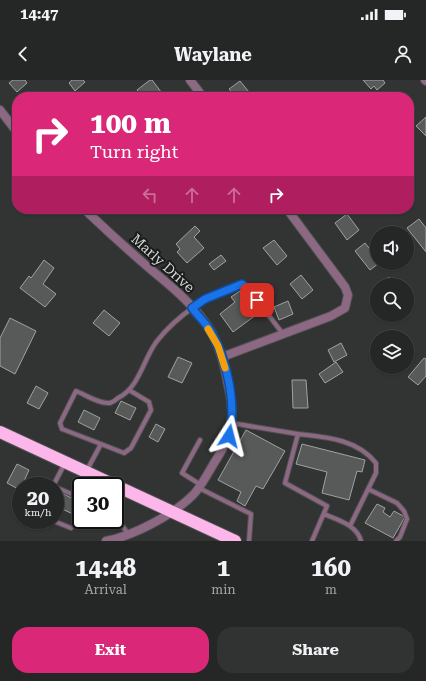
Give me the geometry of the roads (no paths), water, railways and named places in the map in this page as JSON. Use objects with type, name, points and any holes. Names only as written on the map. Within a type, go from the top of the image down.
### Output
[{"type":"highway","points":[[0,432],[95,477]]},
{"type":"highway","points":[[124,491],[235,541]]},
{"type":"street","points":[[190,80],[199,92]]},
{"type":"street","points":[[0,110],[12,126]]},
{"type":"street","name":"Marly Drive","points":[[89,214],[170,286],[192,308],[211,332],[222,357],[232,405],[231,423],[226,442],[193,495],[172,512],[129,534],[106,541]]},
{"type":"street","points":[[222,357],[331,316],[345,308],[348,295],[345,287],[291,214]]},
{"type":"lane","points":[[129,390],[149,402],[151,410],[131,448],[124,453],[62,429],[60,423],[76,391],[99,401],[111,403],[123,396],[138,378],[157,342],[192,308],[205,299],[242,284],[257,300],[283,334]]},
{"type":"lane","points":[[231,423],[337,439],[349,443],[372,457],[376,463],[376,473],[350,526]]},
{"type":"lane","points":[[298,434],[285,483],[327,506],[312,541]]},
{"type":"lane","points":[[200,440],[182,473],[200,486],[251,514],[249,541]]},
{"type":"lane","points":[[86,472],[101,444]]},
{"type":"lane","points":[[58,477],[65,462]]},
{"type":"lane","points":[[368,489],[397,503],[404,511],[407,519],[400,537],[396,541]]},
{"type":"lane","points":[[324,514],[350,526],[360,536],[361,541]]},
{"type":"lane","points":[[64,525],[71,528]]},
{"type":"lane","points":[[124,528],[129,534]]}]
